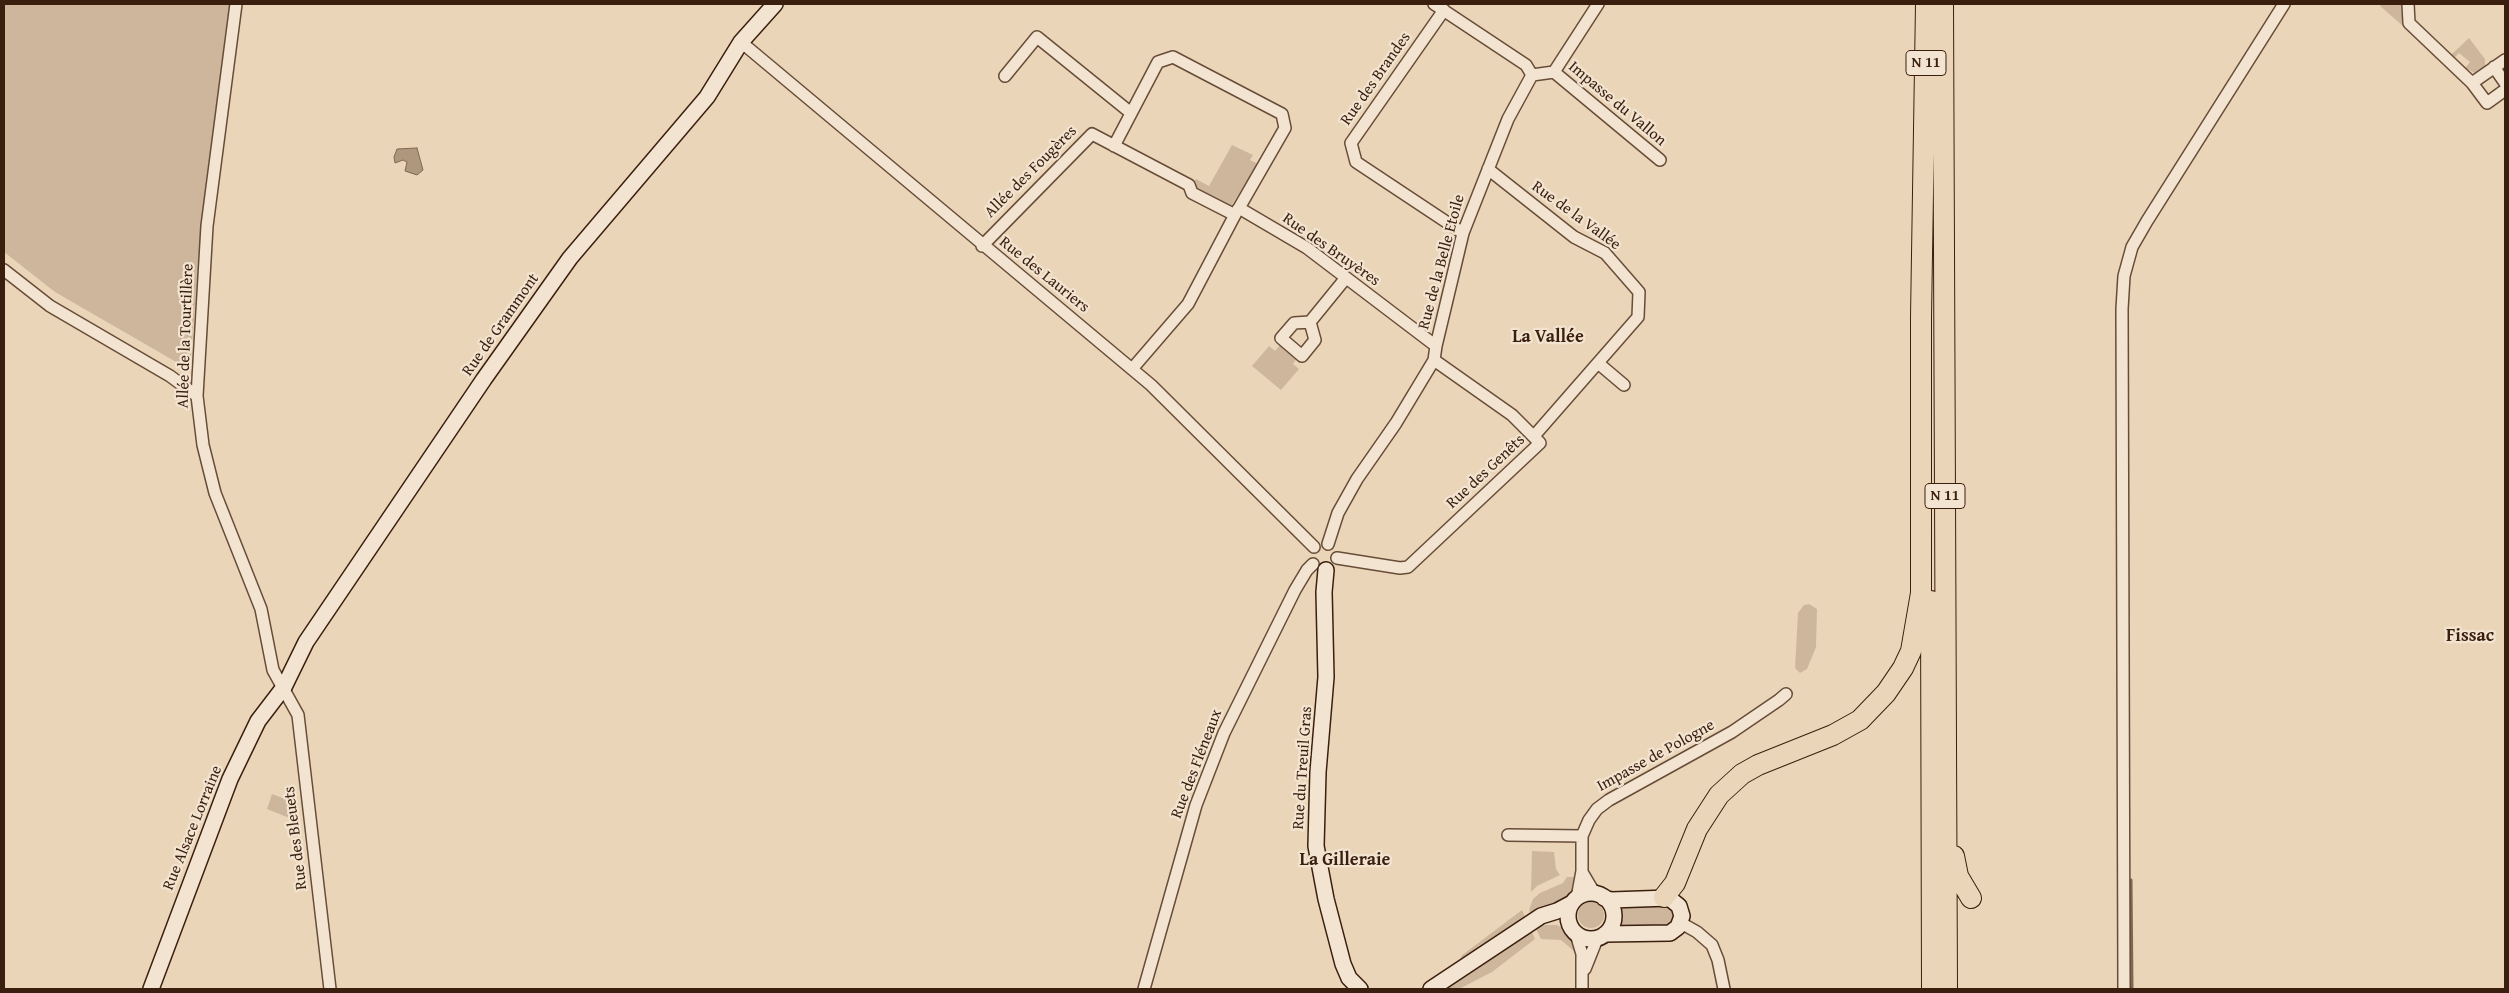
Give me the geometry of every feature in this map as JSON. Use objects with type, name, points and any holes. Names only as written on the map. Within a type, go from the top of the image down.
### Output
[{"type":"highway","name":"N 11","points":[[1926,4],[1925,122],[1929,317],[1932,989]]},
{"type":"highway","name":"N 11","points":[[1943,4],[1946,989]]},
{"type":"highway","points":[[1664,897],[1675,882],[1697,829],[1719,794],[1742,774],[1758,765],[1833,735],[1860,720],[1886,694],[1903,668],[1911,651],[1916,632],[1921,593],[1921,317],[1925,122]]},
{"type":"highway","points":[[1946,821],[1956,870],[1971,898]]},
{"type":"street","name":"Allée de la Tourtillère","points":[[236,4],[207,226],[197,396],[203,445],[214,493],[261,609],[273,670],[284,687]]},
{"type":"street","name":"Rue de Grammont","points":[[284,687],[306,642],[515,333],[570,258],[707,97],[741,42],[775,4]]},
{"type":"street","points":[[1439,7],[1526,65],[1532,75],[1554,72],[1598,4]]},
{"type":"street","points":[[2408,4],[2409,24],[2472,83],[2487,103],[2505,90]]},
{"type":"street","points":[[2124,989],[2122,308],[2127,262],[2147,221],[2283,5]]},
{"type":"street","name":"Rue des Brandes","points":[[1439,7],[1351,144],[1356,162],[1464,233]]},
{"type":"street","points":[[1005,76],[1036,37],[1131,113]]},
{"type":"street","name":"Rue des Lauriers","points":[[741,42],[982,246],[1151,385],[1314,547]]},
{"type":"street","points":[[1114,146],[1158,62],[1173,57],[1282,114],[1285,128],[1188,304],[1132,369]]},
{"type":"street","points":[[2472,83],[2505,60]]},
{"type":"street","points":[[2494,67],[2505,83]]},
{"type":"street","name":"Impasse du Vallon","points":[[1554,72],[1660,160]]},
{"type":"street","name":"Rue de la Belle Etoile","points":[[1328,544],[1338,513],[1357,479],[1396,423],[1434,360],[1464,233],[1508,119],[1532,75]]},
{"type":"street","name":"Allée des Fougères","points":[[982,246],[1092,134],[1189,185],[1192,193],[1237,212]]},
{"type":"street","name":"Rue de la Vallée","points":[[1488,169],[1574,237],[1605,253],[1639,292],[1638,317],[1534,436]]},
{"type":"street","name":"Rue des Bruyères","points":[[1237,212],[1306,248],[1436,346]]},
{"type":"street","points":[[4,270],[50,306],[170,376],[197,396]]},
{"type":"street","points":[[1310,322],[1345,279]]},
{"type":"street","name":"Rue des Genêts","points":[[1337,558],[1400,568],[1412,565],[1540,443],[1512,415],[1434,360]]},
{"type":"street","points":[[1598,362],[1624,385]]},
{"type":"street","points":[[1314,547],[1321,543],[1328,544],[1334,548],[1337,558],[1332,567],[1319,567]]},
{"type":"street","name":"Rue du Treuil Gras","points":[[1314,547],[1311,554],[1319,567],[1324,592],[1326,677],[1318,767],[1316,846],[1324,889],[1343,964],[1349,978],[1360,989]]},
{"type":"street","name":"Rue des Fléneaux","points":[[1144,989],[1196,805],[1224,733],[1295,590],[1307,570],[1319,567]]},
{"type":"street","name":"Rue Alsace Lorraine","points":[[151,989],[191,878],[234,771],[258,721],[284,687]]},
{"type":"street","name":"Rue des Bleuets","points":[[284,687],[298,715],[330,989]]},
{"type":"street","name":"Impasse de Pologne","points":[[1574,901],[1582,871],[1582,836],[1588,820],[1604,803],[1732,732],[1786,694]]},
{"type":"street","points":[[1508,834],[1582,836]]},
{"type":"street","points":[[1582,871],[1600,896],[1611,905],[1614,914],[1612,925],[1601,936],[1582,984]]},
{"type":"street","points":[[1431,989],[1531,922],[1543,914],[1557,911],[1583,894],[1600,896],[1611,900],[1664,897],[1672,900],[1679,906],[1682,913],[1680,923],[1675,930],[1666,934],[1616,932],[1586,939],[1555,921],[1531,922]]},
{"type":"street","points":[[1574,901],[1568,914],[1582,954],[1582,984]]},
{"type":"street","points":[[1680,923],[1697,932],[1712,945],[1718,960],[1724,989]]},
{"type":"shaded area","points":[[4,4],[231,4],[201,227],[190,370],[55,292],[4,252]]},
{"type":"shaded area","points":[[2382,4],[2401,4],[2403,26],[2380,6]]},
{"type":"shaded area","points":[[2469,38],[2485,59],[2485,66],[2475,73],[2465,68],[2470,62],[2459,53],[2454,58],[2451,55]]},
{"type":"shaded area","points":[[1232,145],[1253,155],[1250,160],[1258,164],[1231,206],[1195,187],[1194,182],[1196,179],[1209,186]]},
{"type":"shaded area","points":[[417,148],[423,170],[417,175],[405,171],[407,162],[403,160],[395,163],[394,157],[397,149]]},
{"type":"shaded area","points":[[1280,345],[1297,358],[1293,364],[1299,369],[1281,390],[1252,366],[1269,346],[1275,351]]},
{"type":"shaded area","points":[[1809,604],[1817,609],[1816,647],[1807,669],[1800,673],[1795,668],[1798,613],[1804,605]]},
{"type":"shaded area","points":[[272,794],[298,804],[292,819],[267,809]]},
{"type":"shaded area","points":[[1532,851],[1554,852],[1556,869],[1560,875],[1537,886],[1531,892]]},
{"type":"shaded area","points":[[1567,877],[1576,877],[1574,893],[1567,900],[1531,915],[1529,910],[1533,899],[1540,893],[1563,883]]},
{"type":"shaded area","points":[[1591,902],[1600,906],[1604,915],[1600,924],[1591,928],[1582,924],[1578,915],[1582,906]]},
{"type":"shaded area","points":[[1616,904],[1663,904],[1672,909],[1674,920],[1670,926],[1615,929],[1619,915]]},
{"type":"shaded area","points":[[1522,910],[1526,919],[1463,963],[1461,956]]},
{"type":"shaded area","points":[[1557,925],[1564,929],[1574,940],[1576,953],[1561,940],[1541,939],[1535,927]]},
{"type":"shaded area","points":[[1531,930],[1535,939],[1492,972],[1459,989],[1442,989]]},
{"type":"waterway","points":[[2131,880],[2132,989]]},
{"type":"district","name":"La Vallée","points":[[1548,337]]},
{"type":"district","name":"Fissac","points":[[2470,636]]},
{"type":"district","name":"La Gilleraie","points":[[1345,860]]}]
